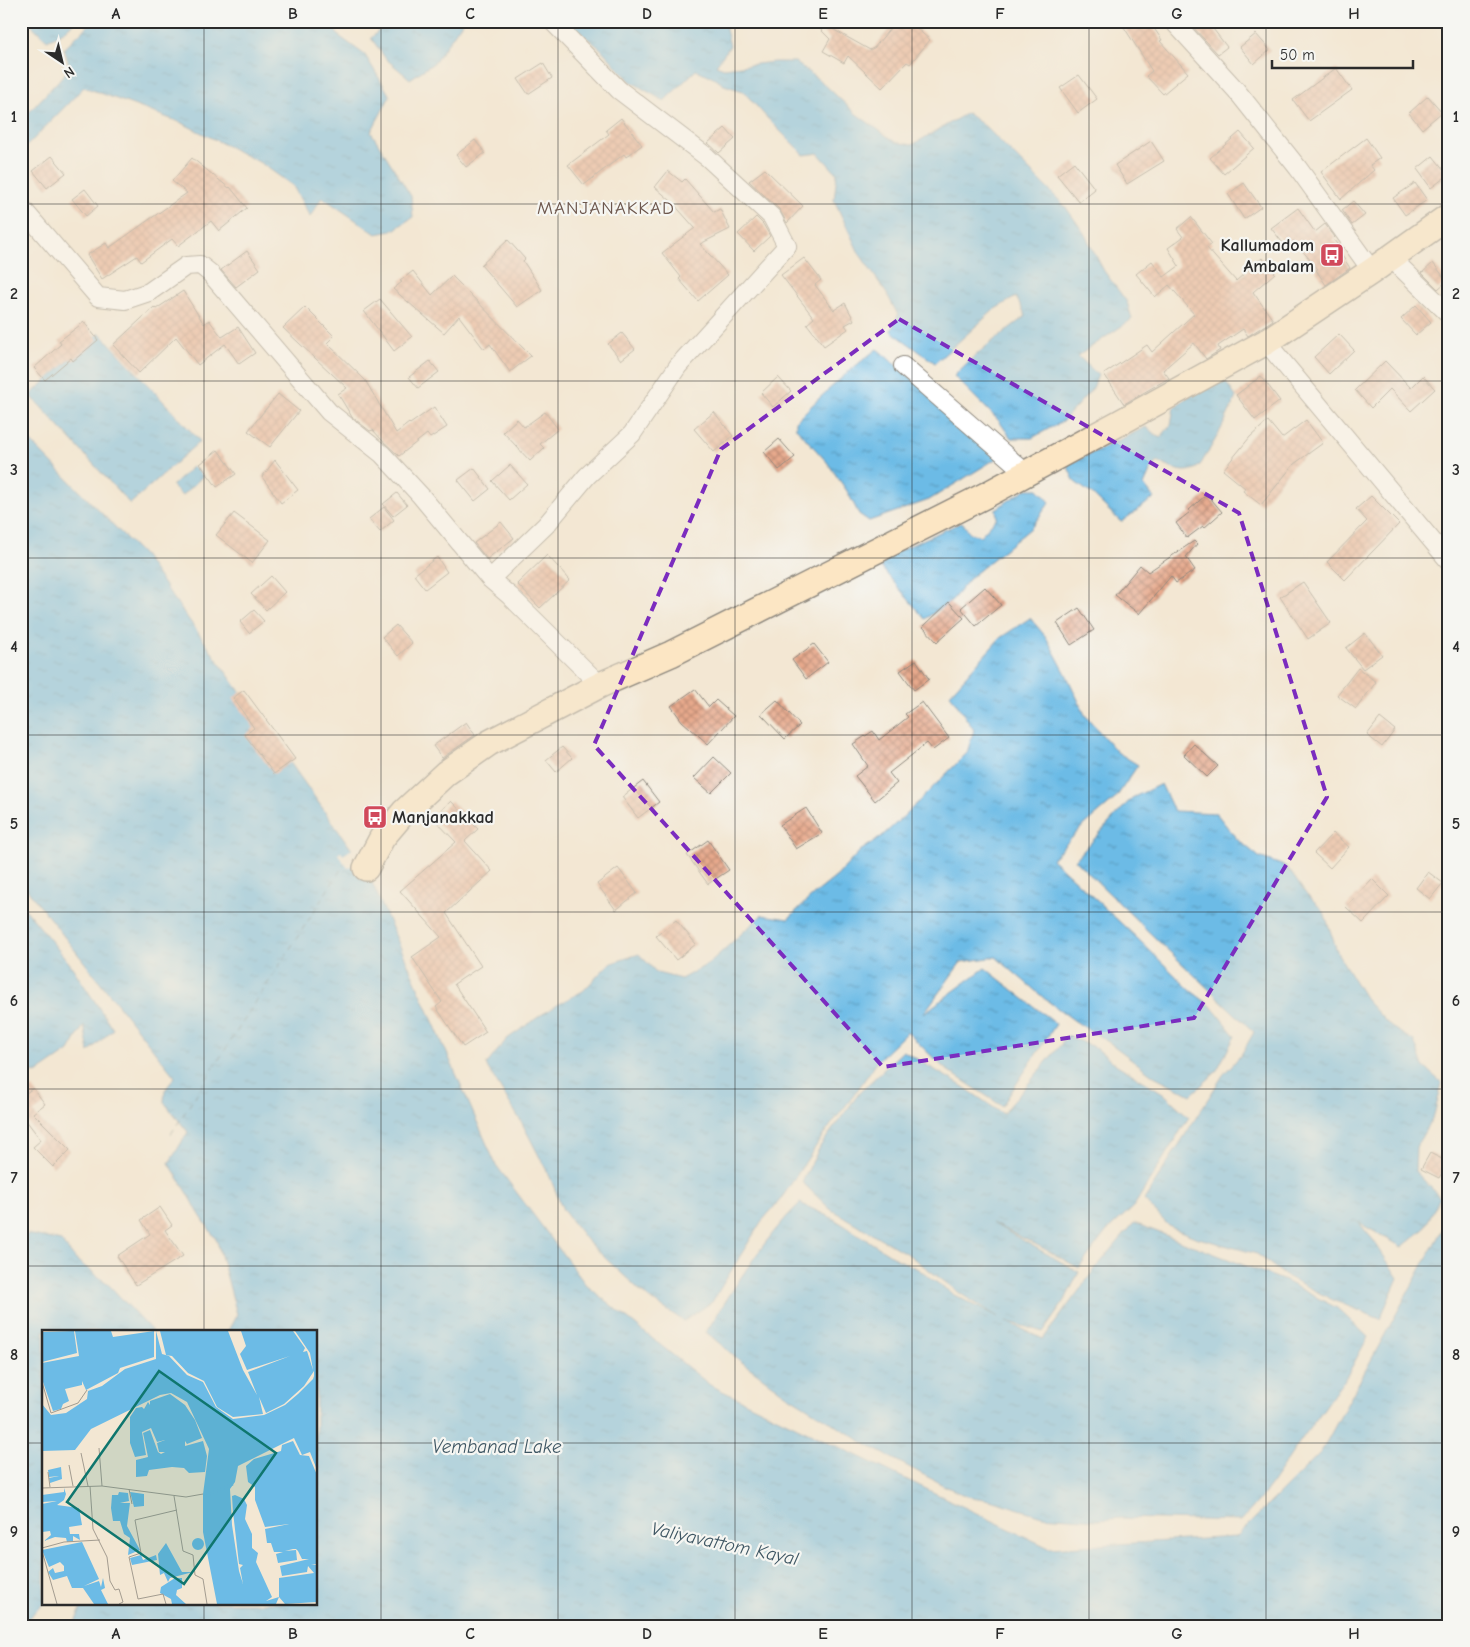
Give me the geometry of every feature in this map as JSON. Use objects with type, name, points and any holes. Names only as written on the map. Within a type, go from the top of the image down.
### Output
[{"type":"street","points":[[490,579],[546,525],[587,476],[632,434],[678,366],[787,246],[772,217],[707,157],[619,90],[552,21]]},
{"type":"street","points":[[1173,21],[1236,90],[1285,152],[1381,264],[1449,314]]},
{"type":"street","points":[[21,207],[98,297],[125,300],[149,292],[186,266],[200,265],[210,274],[329,412],[382,454],[421,496],[490,579],[600,685]]},
{"type":"street","points":[[366,868],[382,838],[404,812],[446,773],[489,743],[600,685],[670,654],[986,496],[1120,424],[1266,342],[1449,216]]},
{"type":"street","points":[[1266,342],[1449,561]]},
{"type":"street","points":[[903,366],[1026,473]]},
{"type":"highlighted area","points":[[899,319],[1239,513],[1327,797],[1194,1018],[883,1067],[594,745],[721,449]]},
{"type":"water","points":[[27,21],[77,21],[60,34],[47,40]]},
{"type":"water","points":[[93,21],[328,21],[339,36],[365,55],[390,96],[371,132],[411,196],[413,217],[392,231],[376,234],[322,197],[310,217],[293,186],[261,163],[182,123],[84,87],[21,152],[21,121],[70,68],[64,48]]},
{"type":"water","points":[[389,21],[463,21],[435,62],[410,79],[386,59],[371,38]]},
{"type":"water","points":[[576,21],[724,21],[730,46],[716,65],[724,68],[774,62],[795,62],[823,83],[855,113],[895,142],[912,145],[967,113],[986,127],[1065,206],[1084,233],[1104,271],[1127,302],[1132,319],[1078,356],[1098,375],[1093,388],[1063,421],[1032,438],[1011,438],[999,421],[954,376],[989,344],[1026,316],[1016,297],[995,309],[935,363],[891,331],[898,315],[887,294],[859,253],[834,200],[837,174],[818,153],[804,155],[743,91],[724,85],[713,77],[696,70],[664,101],[630,81],[601,49],[573,27]]},
{"type":"water","points":[[100,333],[200,441],[130,504],[30,395]]},
{"type":"water","points":[[877,349],[1002,455],[929,500],[869,521],[859,514],[847,491],[827,462],[796,428],[796,421],[835,383]]},
{"type":"water","points":[[1225,381],[1236,397],[1218,435],[1200,465],[1193,470],[1183,471],[1157,461],[1144,485],[1154,498],[1121,522],[1092,494],[1075,482],[1067,465],[1146,427],[1160,438],[1171,425],[1174,407],[1195,392]]},
{"type":"water","name":"Vembanad Lake","points":[[21,432],[143,555],[367,871],[496,1165],[586,1285],[710,1385],[1049,1548],[1236,1537],[1321,1452],[1449,1217],[1449,1626],[73,1626],[84,1604],[318,1604],[318,1330],[229,1330],[237,1314],[217,1241],[169,1163],[188,1132],[164,1102],[165,1090],[175,1077],[21,882]]},
{"type":"water","points":[[193,466],[203,476],[182,496],[172,486]]},
{"type":"water","points":[[1026,489],[1038,489],[1050,502],[1031,528],[971,577],[952,600],[925,619],[881,567],[885,557],[962,522],[970,533],[980,536],[997,518],[996,509]]},
{"type":"water","points":[[1030,618],[1046,637],[1085,715],[1117,752],[1138,765],[1115,799],[1081,828],[1052,859],[1190,990],[1211,1006],[1235,1036],[1216,1072],[1191,1095],[1154,1076],[1110,1043],[1075,1021],[1045,999],[996,957],[961,962],[924,1013],[985,968],[1056,1024],[1002,1106],[944,1068],[907,1032],[878,1060],[824,1134],[781,1199],[761,1222],[712,1302],[684,1321],[647,1297],[587,1241],[563,1210],[550,1177],[522,1123],[486,1065],[507,1039],[541,1015],[583,991],[609,964],[639,954],[657,973],[681,979],[708,964],[762,915],[788,919],[837,876],[860,851],[880,838],[903,817],[967,753],[974,730],[950,694],[1000,638]]},
{"type":"water","points":[[1161,784],[1174,811],[1216,813],[1236,838],[1259,857],[1287,867],[1306,894],[1324,912],[1338,954],[1367,1001],[1391,1027],[1414,1041],[1423,1066],[1442,1083],[1434,1115],[1416,1147],[1415,1171],[1440,1197],[1424,1229],[1402,1247],[1359,1223],[1374,1241],[1398,1278],[1380,1319],[1333,1300],[1286,1276],[1257,1254],[1195,1237],[1170,1227],[1144,1200],[1223,1075],[1241,1055],[1254,1032],[1075,860],[1132,798]]},
{"type":"water","points":[[21,904],[70,964],[113,1029],[89,1052],[84,1025],[69,1051],[37,1073],[21,1071]]},
{"type":"water","points":[[1068,1036],[1096,1048],[1117,1065],[1163,1093],[1189,1117],[1134,1206],[1106,1232],[1079,1268],[992,1223],[1079,1272],[1064,1302],[1043,1332],[1006,1321],[1043,1339],[1095,1269],[1134,1223],[1285,1281],[1337,1308],[1368,1337],[1348,1374],[1263,1496],[1241,1521],[1121,1518],[1097,1520],[1042,1516],[990,1500],[966,1496],[869,1446],[784,1393],[739,1360],[706,1332],[761,1248],[800,1203],[834,1219],[897,1259],[918,1269],[954,1295],[998,1317],[961,1294],[909,1255],[830,1209],[802,1182],[821,1145],[860,1092],[903,1051],[962,1086],[1003,1114]]},
{"type":"water","points":[[28,1234],[61,1241],[76,1260],[107,1283],[151,1330],[42,1330],[43,1604],[21,1625],[21,1240]]},
{"type":"pier","points":[[354,848],[362,859],[348,868],[338,854],[341,852],[343,855]]},
{"type":"building","points":[[896,21],[908,21],[930,40],[910,64],[907,62],[882,88],[848,56],[844,63],[823,51],[830,39],[817,26],[820,22],[870,50],[874,48]]},
{"type":"building","points":[[1120,21],[1149,21],[1162,40],[1160,41],[1188,73],[1163,94],[1146,76],[1152,71]]},
{"type":"building","points":[[1197,21],[1207,21],[1227,47],[1218,54],[1191,25]]},
{"type":"building","points":[[1256,34],[1270,50],[1254,64],[1240,47]]},
{"type":"building","points":[[543,63],[552,78],[528,94],[518,79]]},
{"type":"building","points":[[1336,68],[1352,90],[1309,121],[1293,100]]},
{"type":"building","points":[[1079,75],[1097,99],[1078,113],[1060,88]]},
{"type":"building","points":[[1428,96],[1442,112],[1422,129],[1409,113]]},
{"type":"building","points":[[621,118],[642,145],[626,157],[624,154],[584,185],[568,165],[609,134],[606,130]]},
{"type":"building","points":[[725,128],[735,139],[719,153],[708,143]]},
{"type":"building","points":[[1240,132],[1254,148],[1224,174],[1210,158]]},
{"type":"building","points":[[1366,138],[1380,158],[1370,165],[1374,170],[1341,199],[1321,172]]},
{"type":"building","points":[[475,140],[485,153],[466,167],[456,155]]},
{"type":"building","points":[[1151,141],[1164,161],[1127,184],[1115,165]]},
{"type":"building","points":[[52,156],[66,173],[47,188],[33,171]]},
{"type":"building","points":[[1433,156],[1448,175],[1431,188],[1417,169]]},
{"type":"building","points":[[192,158],[230,187],[247,208],[219,231],[211,221],[178,246],[172,239],[141,262],[137,256],[102,279],[87,255],[106,243],[109,248],[187,193],[172,181]]},
{"type":"building","points":[[1074,162],[1095,189],[1079,202],[1057,175]]},
{"type":"building","points":[[765,169],[803,206],[787,223],[779,209],[749,181]]},
{"type":"building","points":[[668,171],[682,182],[685,179],[714,212],[720,209],[730,229],[700,244],[728,275],[698,301],[679,279],[681,277],[662,253],[695,228],[671,201],[655,187]]},
{"type":"building","points":[[1244,183],[1261,207],[1244,219],[1228,194]]},
{"type":"building","points":[[1415,183],[1427,200],[1405,215],[1393,198]]},
{"type":"building","points":[[85,189],[98,206],[86,216],[72,199]]},
{"type":"building","points":[[1353,201],[1365,215],[1352,225],[1342,210]]},
{"type":"building","points":[[1298,208],[1315,232],[1325,224],[1335,237],[1333,239],[1341,249],[1339,251],[1350,268],[1326,285],[1316,270],[1318,269],[1294,241],[1286,247],[1271,228]]},
{"type":"building","points":[[756,217],[770,236],[754,251],[738,234]]},
{"type":"building","points":[[1191,217],[1212,244],[1207,248],[1236,281],[1262,258],[1275,273],[1253,292],[1273,320],[1248,336],[1243,329],[1218,346],[1220,350],[1206,359],[1194,343],[1163,370],[1169,378],[1124,404],[1104,374],[1147,345],[1152,352],[1194,314],[1169,285],[1155,297],[1136,274],[1152,261],[1164,277],[1179,266],[1168,248],[1183,237],[1177,229]]},
{"type":"building","points":[[508,240],[525,259],[523,261],[542,290],[517,307],[481,265]]},
{"type":"building","points":[[247,251],[260,269],[236,287],[221,270]]},
{"type":"building","points":[[804,258],[821,280],[815,285],[834,310],[845,303],[854,320],[845,325],[848,329],[824,346],[807,324],[814,318],[781,275]]},
{"type":"building","points":[[1433,263],[1447,281],[1438,289],[1422,273]]},
{"type":"building","points":[[413,271],[432,295],[452,276],[531,356],[510,372],[490,344],[484,349],[459,316],[444,333],[393,289]]},
{"type":"building","points":[[183,291],[204,324],[209,320],[222,337],[238,327],[255,353],[239,364],[225,344],[198,365],[176,337],[139,373],[113,345],[154,307],[156,309]]},
{"type":"building","points":[[380,299],[412,337],[394,351],[364,311]]},
{"type":"building","points":[[1416,305],[1431,322],[1416,335],[1401,319]]},
{"type":"building","points":[[305,307],[334,336],[327,343],[365,380],[396,433],[434,407],[447,427],[430,438],[427,434],[399,456],[373,430],[370,431],[352,417],[338,394],[347,388],[283,328]]},
{"type":"building","points":[[84,322],[98,340],[73,361],[71,358],[45,380],[34,368],[61,344],[59,341]]},
{"type":"building","points":[[622,333],[635,349],[621,360],[608,344]]},
{"type":"building","points":[[1339,334],[1354,350],[1329,374],[1314,357]]},
{"type":"building","points":[[430,361],[439,372],[418,388],[409,377]]},
{"type":"building","points":[[1385,361],[1411,388],[1423,376],[1435,389],[1411,411],[1390,389],[1371,408],[1355,390]]},
{"type":"building","points":[[1261,376],[1280,401],[1255,420],[1236,395]]},
{"type":"building","points":[[778,377],[791,391],[773,407],[761,393]]},
{"type":"building","points":[[278,394],[299,411],[270,447],[248,431]]},
{"type":"building","points":[[545,412],[558,429],[540,444],[544,448],[530,461],[503,432],[517,419],[524,427]]},
{"type":"building","points":[[714,412],[733,436],[714,452],[694,429]]},
{"type":"building","points":[[1306,420],[1323,443],[1294,464],[1261,505],[1243,491],[1245,488],[1223,470],[1250,437],[1268,421],[1282,438]]},
{"type":"building","points":[[779,439],[795,457],[779,470],[764,452]]},
{"type":"building","points":[[218,450],[236,474],[217,487],[200,464]]},
{"type":"building","points":[[275,460],[298,490],[281,503],[262,477]]},
{"type":"building","points":[[510,465],[527,484],[509,500],[492,481]]},
{"type":"building","points":[[474,468],[490,489],[475,501],[458,480]]},
{"type":"building","points":[[397,493],[407,505],[393,516],[383,504]]},
{"type":"building","points":[[1207,494],[1222,512],[1204,528],[1203,526],[1187,538],[1176,523],[1190,512],[1189,510]]},
{"type":"building","points":[[1371,496],[1399,524],[1345,580],[1327,562],[1367,521],[1356,509]]},
{"type":"building","points":[[384,507],[394,520],[380,532],[369,519]]},
{"type":"building","points":[[234,513],[270,540],[252,563],[216,535]]},
{"type":"building","points":[[501,522],[514,538],[487,559],[474,543]]},
{"type":"building","points":[[1194,541],[1197,544],[1186,557],[1195,570],[1176,583],[1171,576],[1139,614],[1115,595],[1140,565],[1148,572]]},
{"type":"building","points":[[547,555],[570,580],[540,608],[517,584]]},
{"type":"building","points":[[437,557],[447,572],[425,589],[414,575]]},
{"type":"building","points":[[271,576],[285,592],[266,610],[251,594]]},
{"type":"building","points":[[1303,582],[1331,623],[1308,639],[1280,597]]},
{"type":"building","points":[[985,587],[1001,605],[976,626],[961,608]]},
{"type":"building","points":[[949,602],[964,618],[937,642],[923,627]]},
{"type":"building","points":[[1079,608],[1094,630],[1071,645],[1057,623]]},
{"type":"building","points":[[254,610],[264,621],[249,633],[240,622]]},
{"type":"building","points":[[396,625],[412,643],[398,656],[382,637]]},
{"type":"building","points":[[1365,633],[1382,655],[1363,669],[1346,648]]},
{"type":"building","points":[[814,644],[828,662],[806,679],[792,660]]},
{"type":"building","points":[[916,660],[929,679],[914,690],[900,671]]},
{"type":"building","points":[[1358,668],[1376,682],[1356,709],[1337,695]]},
{"type":"building","points":[[695,689],[709,707],[716,700],[734,716],[708,744],[682,721],[671,706]]},
{"type":"building","points":[[244,690],[295,759],[274,774],[245,735],[254,728],[233,698]]},
{"type":"building","points":[[777,700],[800,725],[785,739],[761,714]]},
{"type":"building","points":[[922,702],[949,738],[933,750],[927,743],[889,773],[897,783],[875,801],[855,776],[868,766],[853,744],[873,731],[879,740],[908,717],[905,714]]},
{"type":"building","points":[[1380,718],[1395,730],[1382,747],[1367,735]]},
{"type":"building","points":[[466,722],[475,735],[442,758],[433,746]]},
{"type":"building","points":[[1194,744],[1218,766],[1207,777],[1184,755]]},
{"type":"building","points":[[562,747],[572,758],[556,772],[546,760]]},
{"type":"building","points":[[714,757],[731,773],[711,793],[694,778]]},
{"type":"building","points":[[643,781],[659,802],[638,818],[622,797]]},
{"type":"building","points":[[451,801],[478,829],[465,841],[492,871],[446,913],[481,966],[454,984],[486,1032],[463,1047],[436,1007],[442,1002],[412,957],[441,937],[400,891],[456,842],[433,818]]},
{"type":"building","points":[[806,808],[822,833],[796,849],[780,825]]},
{"type":"building","points":[[1333,833],[1349,847],[1330,868],[1314,853]]},
{"type":"building","points":[[708,840],[729,870],[708,884],[687,855]]},
{"type":"building","points":[[618,868],[637,893],[616,910],[597,884]]},
{"type":"building","points":[[1428,872],[1443,883],[1430,899],[1416,888]]},
{"type":"building","points":[[1372,879],[1389,896],[1363,923],[1346,907]]},
{"type":"building","points":[[676,920],[696,944],[676,960],[656,936]]},
{"type":"building","points":[[33,1088],[45,1104],[33,1113],[70,1150],[53,1167],[33,1147],[41,1140],[25,1119],[21,1122],[21,1097]]},
{"type":"building","points":[[1430,1153],[1448,1162],[1439,1178],[1421,1169]]},
{"type":"building","points":[[160,1207],[172,1225],[165,1230],[183,1256],[136,1285],[117,1256],[150,1234],[141,1220]]},
{"type":"ferry route","points":[[171,1134],[345,863]]},
{"type":"place","name":"Kallumadom Ambalam","points":[[1332,255]]},
{"type":"place","name":"Manjanakkad","points":[[375,817]]},
{"type":"district","name":"MANJANAKKAD","points":[[606,207]]},
{"type":"water label","name":"Valiyavattom Kayal","points":[[725,1543]]}]
